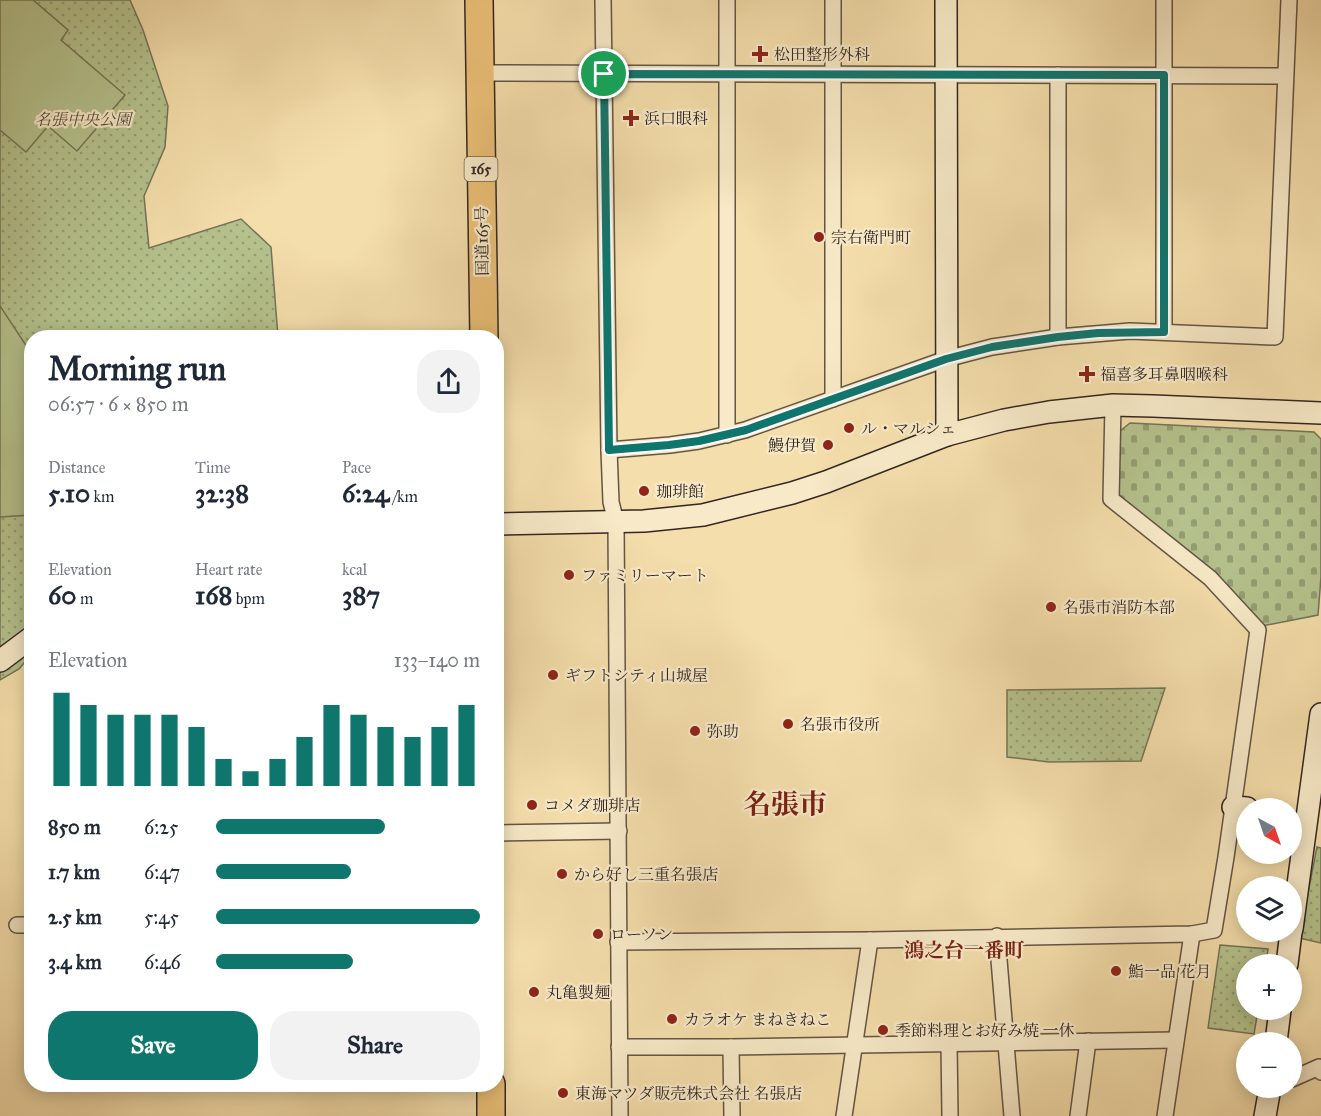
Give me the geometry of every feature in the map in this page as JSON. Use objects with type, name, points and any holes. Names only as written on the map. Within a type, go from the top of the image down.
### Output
[{"type":"highway","name":"国道165号","points":[[478,0],[484,330]]},
{"type":"highway","points":[[491,1092],[491,1116]]},
{"type":"street","points":[[603,0],[609,450],[611,502],[616,522],[620,1116]]},
{"type":"street","points":[[727,0],[727,435]]},
{"type":"street","points":[[832,399],[833,0]]},
{"type":"street","points":[[946,0],[946,435]]},
{"type":"street","points":[[1164,0],[1164,332]]},
{"type":"street","points":[[609,450],[669,445],[727,435],[946,359],[992,347],[1098,333],[1164,332],[1275,337],[1289,0]]},
{"type":"street","points":[[479,73],[1285,76]]},
{"type":"street","points":[[1058,75],[1058,337]]},
{"type":"street","points":[[1113,405],[1111,499],[1210,578],[1258,630],[1241,798]]},
{"type":"street","points":[[504,524],[644,521],[703,515],[760,502],[826,482],[946,435],[1004,420],[1049,412],[1113,405],[1153,405],[1321,413]]},
{"type":"street","points":[[0,661],[24,643]]},
{"type":"street","points":[[1298,876],[1321,714]]},
{"type":"street","points":[[618,942],[1192,934],[1214,930],[1236,827]]},
{"type":"street","points":[[504,833],[619,831]]},
{"type":"street","points":[[1165,1116],[1192,934]]},
{"type":"street","points":[[996,936],[1012,1116]]},
{"type":"street","points":[[844,1116],[870,940]]},
{"type":"street","points":[[619,1047],[1176,1040]]},
{"type":"street","points":[[1078,1116],[1088,1041]]},
{"type":"street","points":[[949,1043],[950,1116]]},
{"type":"street","points":[[731,1047],[732,1116]]},
{"type":"street","points":[[1302,1075],[1319,1067],[1321,1072]]},
{"type":"street","points":[[1265,1116],[1268,1098]]},
{"type":"green space","name":"名張中央公園","points":[[0,0],[130,0],[143,30],[168,106],[165,147],[144,196],[149,248],[241,219],[271,247],[277,330],[24,330],[24,663],[19,669],[0,680]]},
{"type":"green space","points":[[0,0],[33,0],[68,30],[61,40],[125,95],[77,151],[48,126],[26,152],[0,130]]},
{"type":"green space","points":[[0,306],[24,342],[24,515],[0,517]]},
{"type":"green space","points":[[1130,423],[1314,432],[1321,439],[1321,577],[1318,615],[1262,626],[1123,501],[1117,490],[1120,431]]},
{"type":"green space","points":[[1165,688],[1141,761],[1049,762],[1007,757],[1007,690]]},
{"type":"green space","points":[[1317,847],[1321,848],[1321,943],[1302,939],[1302,923]]},
{"type":"green space","points":[[1220,945],[1268,949],[1267,954],[1236,954],[1236,1020],[1256,1020],[1254,1032],[1208,1028]]},
{"type":"place","name":"松田整形外科","points":[[760,54]]},
{"type":"place","name":"浜口眼科","points":[[631,118]]},
{"type":"place","name":"宗右衛門町","points":[[819,237]]},
{"type":"place","name":"福喜多耳鼻咽喉科","points":[[1087,374]]},
{"type":"place","name":"ル・マルシェ","points":[[849,428]]},
{"type":"place","name":"鰻伊賀","points":[[828,445]]},
{"type":"place","name":"珈琲館","points":[[644,491]]},
{"type":"place","name":"ファミリーマート","points":[[569,575]]},
{"type":"place","name":"名張市消防本部","points":[[1051,607]]},
{"type":"place","name":"ギフトシティ山城屋","points":[[553,675]]},
{"type":"place","name":"名張市役所","points":[[788,724]]},
{"type":"place","name":"弥助","points":[[695,731]]},
{"type":"place","name":"コメダ珈琲店","points":[[532,805]]},
{"type":"place","name":"から好し三重名張店","points":[[562,874]]},
{"type":"place","name":"ローソン","points":[[598,934]]},
{"type":"place","name":"鮨一品 花月","points":[[1116,971]]},
{"type":"place","name":"丸亀製麺","points":[[534,992]]},
{"type":"place","name":"カラオケ まねきねこ","points":[[672,1019]]},
{"type":"place","name":"季節料理とお好み焼 一休","points":[[883,1030]]},
{"type":"place","name":"東海マツダ販売株式会社 名張店","points":[[563,1093]]},
{"type":"district","name":"名張市","points":[[785,804]]},
{"type":"district","name":"鴻之台一番町","points":[[964,950]]},
{"type":"route","points":[[604,74],[1164,75],[1164,332],[1098,333],[992,347],[946,359],[746,430],[699,441],[609,450],[604,74]]}]
